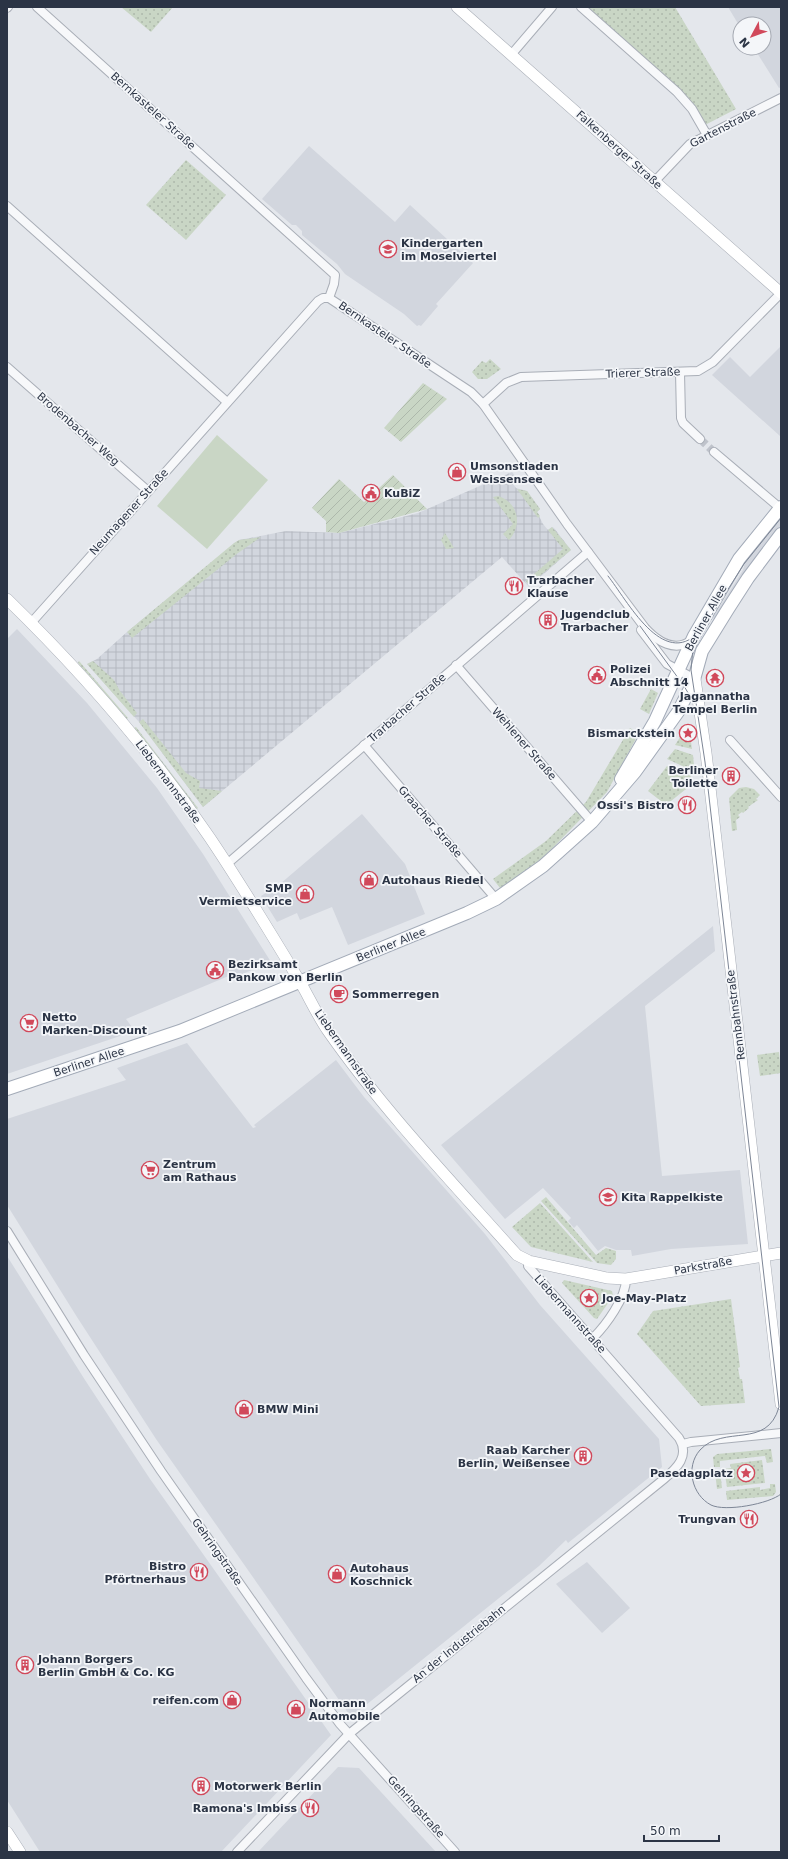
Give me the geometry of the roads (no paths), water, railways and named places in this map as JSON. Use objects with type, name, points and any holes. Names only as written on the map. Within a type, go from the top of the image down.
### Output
[{"type":"main road","name":"Berliner Allee","points":[[610,800],[655,720],[692,640],[739,559],[780,508]]},
{"type":"main road","name":"Berliner Allee","points":[[7,1089],[180,1031],[425,931],[496,899],[543,866],[592,822],[635,772],[664,733],[681,707],[695,679],[705,647],[748,578],[781,534]]},
{"type":"main road","name":"Rennbahnstraße","points":[[695,679],[693,648],[700,626]]},
{"type":"street","name":"Bernkasteler Straße","points":[[37,7],[335,275],[334,284],[329,298],[463,386],[483,404],[588,552],[629,608],[650,633],[661,642],[676,645],[685,644],[692,640]]},
{"type":"street","name":"Falkenberger Straße","points":[[457,7],[781,293]]},
{"type":"street","points":[[511,55],[552,7]]},
{"type":"street","points":[[581,7],[677,92],[692,109],[707,135]]},
{"type":"street","name":"Gartenstraße","points":[[654,182],[684,148],[781,98]]},
{"type":"street","points":[[7,206],[227,402]]},
{"type":"street","name":"Trierer Straße","points":[[483,404],[506,383],[521,377],[698,371],[706,368],[781,293]]},
{"type":"street","name":"Neumagener Straße","points":[[31,623],[318,301],[323,298],[329,298]]},
{"type":"street","name":"Brodenbacher Weg","points":[[7,367],[148,491]]},
{"type":"street","points":[[680,372],[681,418],[683,424],[700,439]]},
{"type":"street","points":[[714,452],[780,508]]},
{"type":"street","name":"Trarbacher Straße","points":[[227,864],[588,552]]},
{"type":"street","name":"Liebermannstraße","points":[[7,599],[68,661],[127,727],[193,814],[227,864],[300,982],[322,1022],[376,1094],[517,1255],[529,1261],[528,1266],[593,1338],[683,1444]]},
{"type":"street","name":"Bernkasteler Straße","points":[[629,608],[640,629],[664,661],[677,671],[695,679]]},
{"type":"street","name":"Wehlener Straße","points":[[456,665],[592,822]]},
{"type":"street","name":"Rennbahnstraße","points":[[695,679],[706,753],[781,1404]]},
{"type":"street","points":[[730,740],[781,797]]},
{"type":"street","name":"Graacher Straße","points":[[364,745],[496,899]]},
{"type":"street","name":"Gehringstraße","points":[[7,1231],[84,1355],[168,1481],[306,1678],[349,1734],[455,1852]]},
{"type":"street","name":"Parkstraße","points":[[529,1261],[607,1278],[626,1279],[781,1253]]},
{"type":"street","points":[[593,1338],[600,1331],[624,1295],[626,1279]]},
{"type":"street","points":[[683,1444],[781,1433]]},
{"type":"street","name":"An der Industriebahn","points":[[237,1852],[349,1734],[675,1470],[684,1453],[683,1444]]},
{"type":"street","points":[[7,1832],[20,1852]]},
{"type":"tunnel","points":[[700,439],[714,452]]},
{"type":"tram line","points":[[781,518],[744,564],[701,632],[693,648],[691,670],[705,762],[779,1407],[773,1420],[765,1428],[755,1433],[721,1438],[710,1442],[700,1450],[695,1457],[692,1472],[695,1488],[699,1495],[711,1505],[718,1507],[726,1508],[757,1504],[775,1498],[781,1494]]},
{"type":"tram line","points":[[608,576],[636,614],[647,627],[659,637],[672,643],[686,641],[699,632]]},
{"type":"tram line","points":[[640,626],[684,686],[694,703]]},
{"type":"place","name":"Kindergarten im Moselviertel","points":[[388,249]]},
{"type":"place","name":"Umsonstladen Weissensee","points":[[457,472]]},
{"type":"place","name":"KuBiZ","points":[[371,493]]},
{"type":"place","name":"Trarbacher Klause","points":[[514,586]]},
{"type":"place","name":"Jugendclub Trarbacher","points":[[548,620]]},
{"type":"place","name":"Polizei Abschnitt 14","points":[[597,675]]},
{"type":"place","name":"Jagannatha Tempel Berlin","points":[[715,678]]},
{"type":"place","name":"Bismarckstein","points":[[688,733]]},
{"type":"place","name":"Berliner Toilette","points":[[731,776]]},
{"type":"place","name":"Ossi's Bistro","points":[[687,805]]},
{"type":"place","name":"Autohaus Riedel","points":[[369,880]]},
{"type":"place","name":"SMP Vermietservice","points":[[305,894]]},
{"type":"place","name":"Bezirksamt Pankow von Berlin","points":[[215,970]]},
{"type":"place","name":"Sommerregen","points":[[339,994]]},
{"type":"place","name":"Netto Marken-Discount","points":[[29,1023]]},
{"type":"place","name":"Zentrum am Rathaus","points":[[150,1170]]},
{"type":"place","name":"Kita Rappelkiste","points":[[608,1197]]},
{"type":"place","name":"Joe-May-Platz","points":[[589,1298]]},
{"type":"place","name":"BMW Mini","points":[[244,1409]]},
{"type":"place","name":"Raab Karcher Berlin, Weißensee","points":[[583,1456]]},
{"type":"place","name":"Pasedagplatz","points":[[746,1473]]},
{"type":"place","name":"Trungvan","points":[[749,1519]]},
{"type":"place","name":"Bistro Pförtnerhaus","points":[[199,1572]]},
{"type":"place","name":"Autohaus Koschnick","points":[[337,1574]]},
{"type":"place","name":"Johann Borgers Berlin GmbH & Co. KG","points":[[25,1665]]},
{"type":"place","name":"reifen.com","points":[[232,1700]]},
{"type":"place","name":"Normann Automobile","points":[[296,1709]]},
{"type":"place","name":"Motorwerk Berlin","points":[[201,1786]]},
{"type":"place","name":"Ramona's Imbiss","points":[[310,1808]]}]
